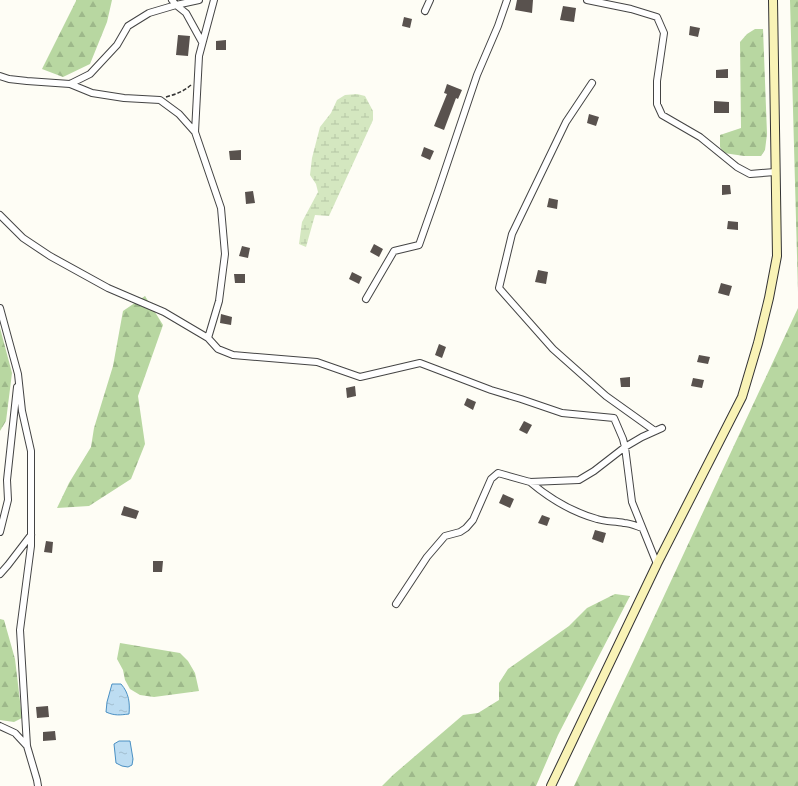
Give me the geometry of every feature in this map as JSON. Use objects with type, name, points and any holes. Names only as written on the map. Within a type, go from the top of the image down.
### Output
[{"type":"street","points":[[70,84],[90,74],[117,45],[128,26],[150,13],[174,3],[199,0]]},
{"type":"street","points":[[194,132],[199,56],[214,0]]},
{"type":"street","points":[[425,11],[430,0]]},
{"type":"street","points":[[366,299],[394,252],[419,245],[476,75],[498,26],[507,0]]},
{"type":"street","points":[[587,0],[631,9],[656,17],[664,33],[657,81],[657,104],[662,115],[700,137],[737,167],[750,174],[775,172]]},
{"type":"street","points":[[551,786],[657,564],[742,398],[758,343],[777,256],[773,0]]},
{"type":"street","points":[[174,3],[186,13],[202,42]]},
{"type":"street","points":[[0,76],[8,79],[70,84],[92,93],[124,98],[160,100],[180,114],[194,132],[221,208],[225,254],[219,301],[208,338]]},
{"type":"street","points":[[592,83],[566,122],[512,234],[499,288],[553,349],[606,396],[655,431]]},
{"type":"street","points":[[0,214],[23,238],[50,256],[108,288],[164,312],[208,338],[218,349],[233,355],[317,362],[360,377],[420,363],[491,390],[562,413],[614,418],[624,439],[632,502],[657,564]]},
{"type":"street","points":[[0,308],[18,374],[22,411],[31,451],[31,546],[20,630],[27,746],[38,786]]},
{"type":"street","points":[[0,532],[8,500],[7,480],[18,374]]},
{"type":"street","points":[[396,604],[428,557],[445,536],[460,532],[473,520],[491,479],[498,473],[530,482],[579,480],[594,472],[625,447],[662,428]]},
{"type":"street","points":[[530,482],[544,494],[582,514],[602,520],[624,522],[642,528]]},
{"type":"street","points":[[0,574],[31,535]]},
{"type":"street","points":[[0,726],[15,733],[27,746]]},
{"type":"path","points":[[160,100],[185,90],[198,75]]},
{"type":"green space","points":[[76,0],[112,0],[107,22],[90,64],[63,77],[42,69]]},
{"type":"green space","points":[[790,0],[798,0],[798,292]]},
{"type":"green space","points":[[755,29],[763,29],[767,134],[765,150],[761,156],[744,156],[724,153],[720,147],[720,135],[741,128],[740,42],[747,34]]},
{"type":"green space","points":[[357,94],[365,96],[373,111],[373,120],[329,216],[315,215],[306,247],[299,244],[302,222],[318,192],[316,184],[310,175],[312,158],[320,127],[331,113],[337,100],[345,95]]},
{"type":"green space","points":[[145,296],[163,325],[138,396],[145,444],[131,479],[89,506],[57,508],[69,483],[91,447],[94,428],[113,366],[123,311]]},
{"type":"green space","points":[[798,308],[798,786],[574,786],[644,639]]},
{"type":"green space","points":[[0,328],[12,373],[6,421],[0,431]]},
{"type":"green space","points":[[615,594],[630,596],[558,735],[536,786],[382,786],[463,715],[478,713],[499,700],[499,683],[508,669],[569,626],[587,608]]},
{"type":"green space","points":[[0,619],[4,620],[15,659],[22,718],[14,722],[0,720]]},
{"type":"green space","points":[[120,643],[180,653],[188,661],[195,673],[199,691],[154,697],[140,695],[130,689],[117,659]]},
{"type":"water","points":[[112,684],[121,684],[126,691],[129,702],[129,714],[115,715],[106,712]]},
{"type":"water","points":[[119,741],[130,741],[133,759],[132,765],[128,767],[116,763],[114,744]]},
{"type":"building","points":[[517,0],[533,0],[532,13],[515,10]]},
{"type":"building","points":[[563,6],[576,8],[574,22],[560,20]]},
{"type":"building","points":[[404,17],[412,19],[410,28],[402,26]]},
{"type":"building","points":[[690,26],[700,28],[698,37],[689,35]]},
{"type":"building","points":[[178,35],[190,36],[188,56],[176,55]]},
{"type":"building","points":[[226,40],[226,50],[216,50],[216,41]]},
{"type":"building","points":[[728,69],[728,78],[716,78],[716,70]]},
{"type":"building","points":[[447,84],[462,90],[458,99],[456,98],[444,130],[434,126],[447,94],[444,93]]},
{"type":"building","points":[[714,101],[729,102],[729,113],[714,113]]},
{"type":"building","points":[[589,114],[599,117],[596,126],[587,123]]},
{"type":"building","points":[[424,147],[434,151],[430,160],[421,156]]},
{"type":"building","points":[[241,150],[241,160],[230,160],[229,151]]},
{"type":"building","points":[[722,185],[730,185],[731,194],[722,195]]},
{"type":"building","points":[[253,191],[255,203],[246,204],[245,192]]},
{"type":"building","points":[[549,198],[558,200],[557,209],[547,207]]},
{"type":"building","points":[[728,221],[738,222],[738,230],[727,229]]},
{"type":"building","points":[[374,244],[383,249],[379,257],[370,252]]},
{"type":"building","points":[[242,246],[250,248],[248,258],[239,256]]},
{"type":"building","points":[[538,270],[548,272],[546,284],[535,282]]},
{"type":"building","points":[[352,272],[362,277],[359,284],[349,279]]},
{"type":"building","points":[[234,274],[245,274],[245,283],[235,283]]},
{"type":"building","points":[[721,283],[732,286],[729,296],[718,293]]},
{"type":"building","points":[[221,314],[232,317],[231,325],[220,323]]},
{"type":"building","points":[[439,344],[446,347],[442,358],[435,355]]},
{"type":"building","points":[[699,355],[710,357],[708,364],[697,362]]},
{"type":"building","points":[[630,377],[630,387],[621,387],[620,378]]},
{"type":"building","points":[[693,378],[704,380],[702,388],[691,386]]},
{"type":"building","points":[[355,386],[356,396],[347,398],[346,388]]},
{"type":"building","points":[[467,398],[476,402],[473,410],[464,405]]},
{"type":"building","points":[[524,421],[532,425],[527,434],[519,430]]},
{"type":"building","points":[[503,494],[514,499],[510,508],[499,503]]},
{"type":"building","points":[[124,506],[139,511],[136,519],[121,515]]},
{"type":"building","points":[[542,515],[550,518],[547,526],[538,523]]},
{"type":"building","points":[[595,530],[606,533],[603,543],[592,539]]},
{"type":"building","points":[[46,541],[53,542],[52,553],[44,552]]},
{"type":"building","points":[[153,561],[163,561],[162,572],[153,572]]},
{"type":"building","points":[[48,706],[49,717],[37,718],[36,707]]},
{"type":"building","points":[[55,731],[56,740],[43,741],[43,732]]}]
